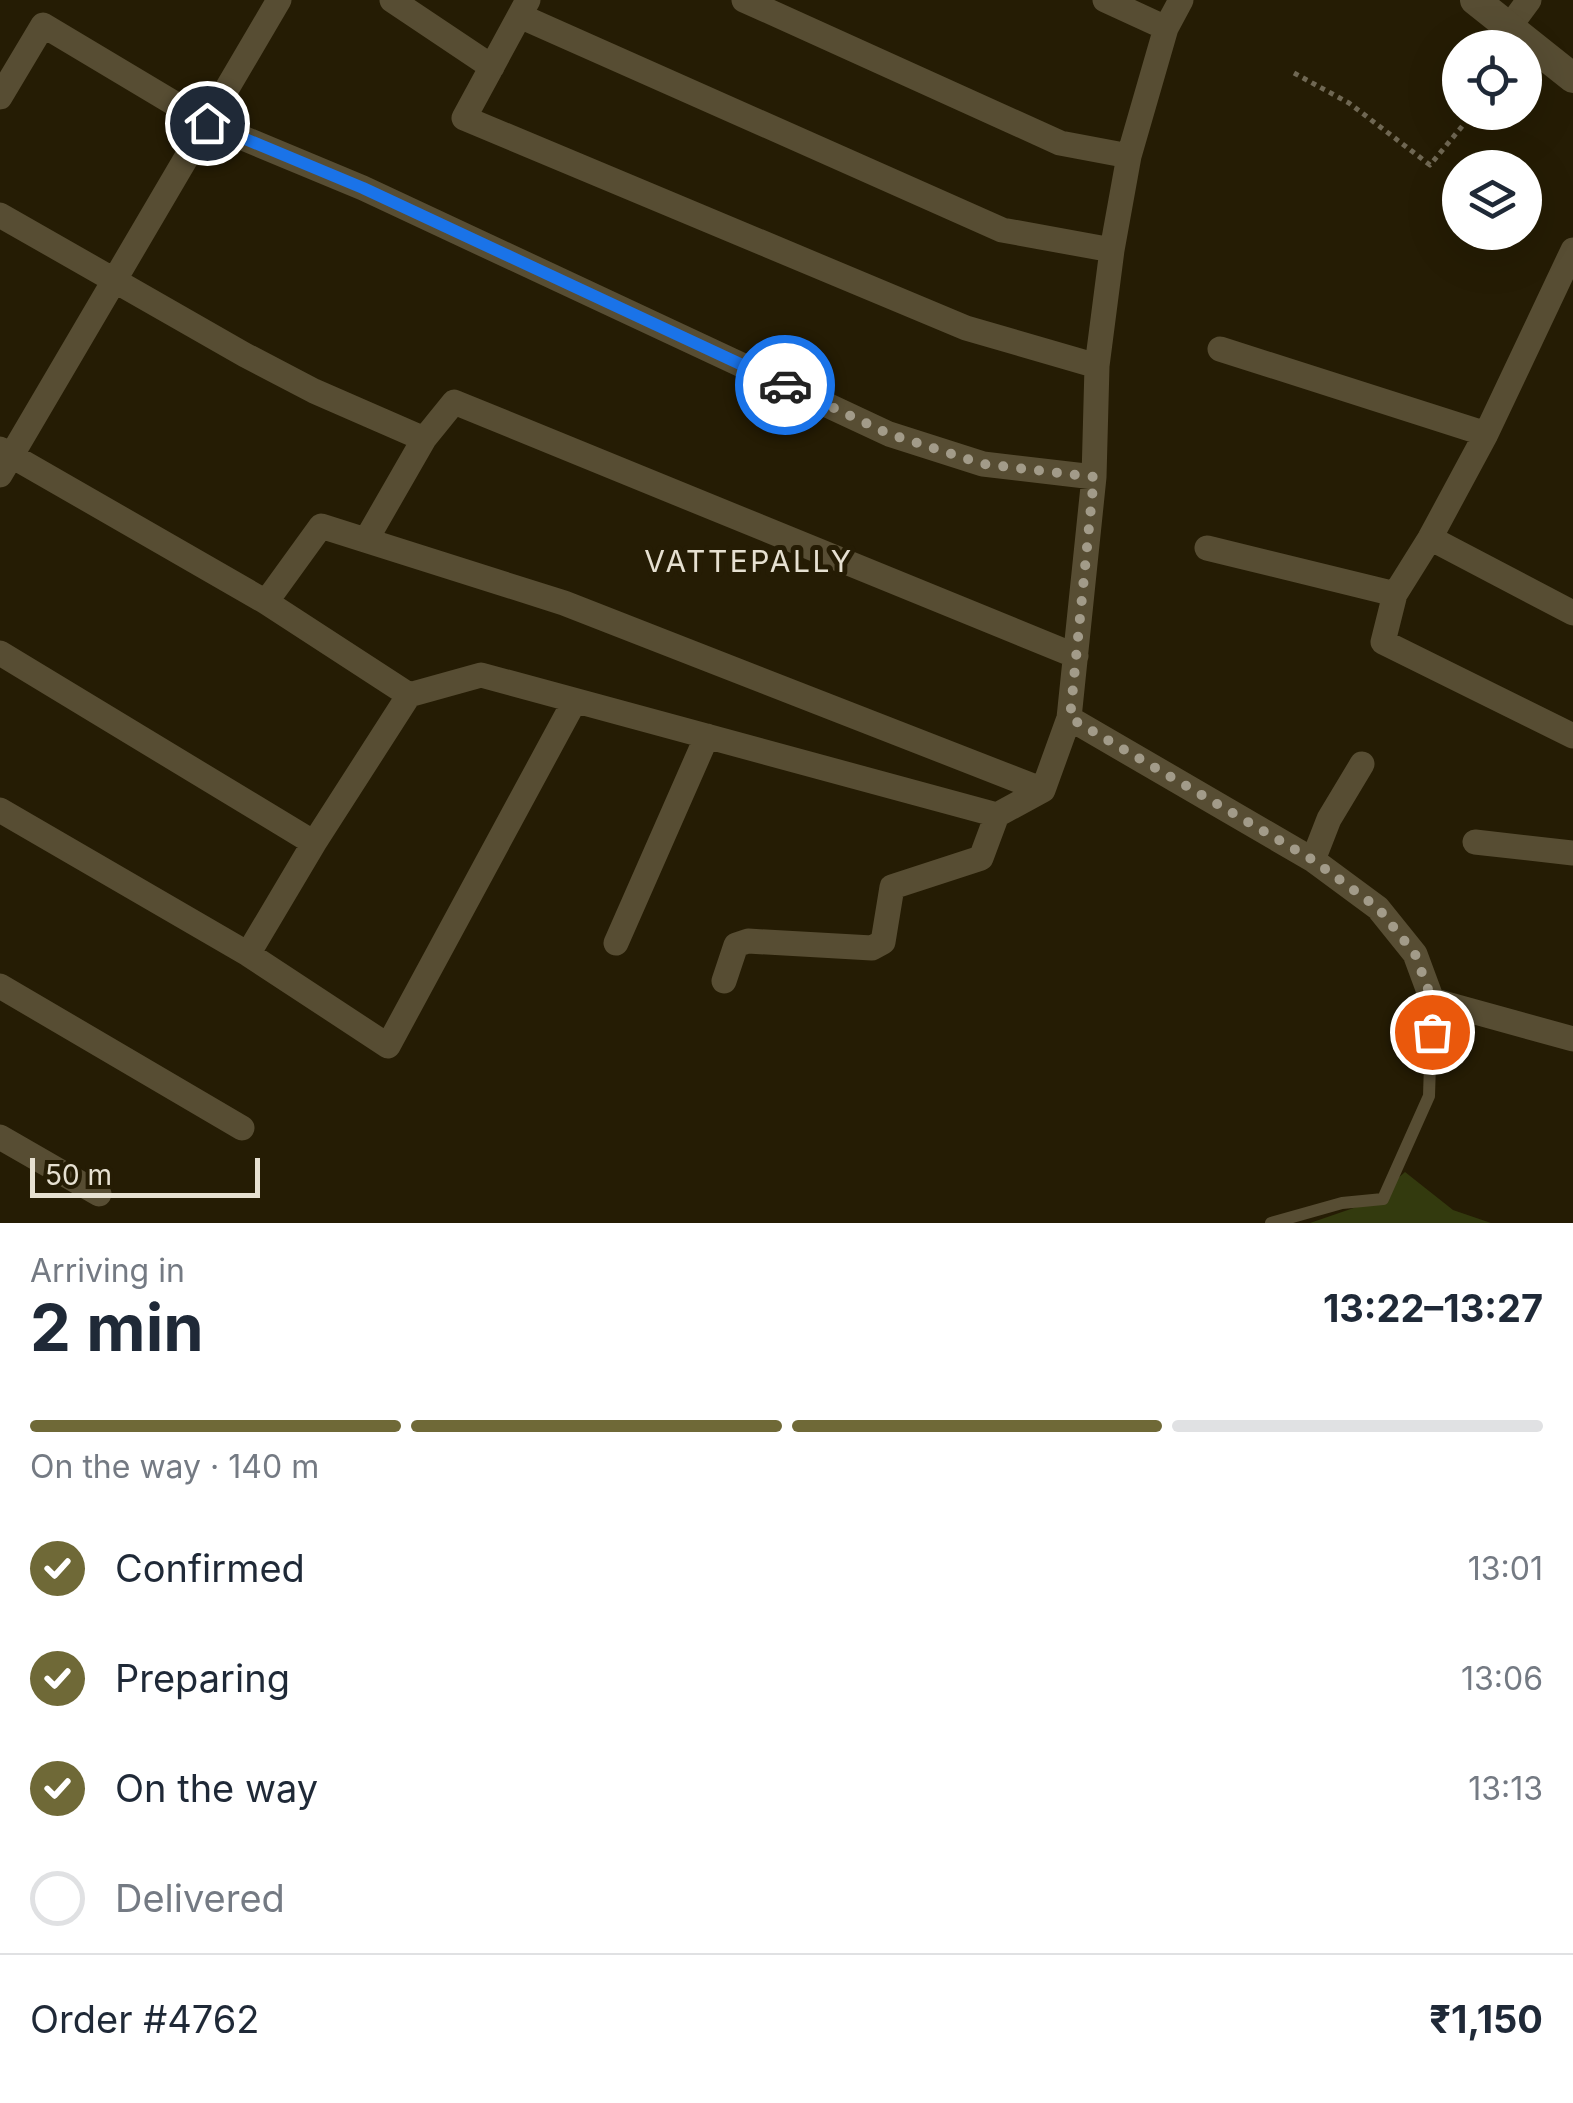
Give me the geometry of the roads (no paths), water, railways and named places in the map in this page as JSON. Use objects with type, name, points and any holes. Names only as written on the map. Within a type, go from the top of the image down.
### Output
[{"type":"street","points":[[280,0],[4,460],[266,602],[410,695]]},
{"type":"street","points":[[392,0],[492,67]]},
{"type":"street","points":[[744,0],[1060,143],[1130,156]]},
{"type":"street","points":[[1105,0],[1166,28]]},
{"type":"street","points":[[724,981],[736,945],[748,941],[872,948],[883,942],[892,887],[981,858],[997,815],[1043,790],[1070,718],[1094,477],[1097,366],[1112,250],[1130,156],[1166,28],[1181,0]]},
{"type":"street","points":[[1476,0],[1573,78]]},
{"type":"street","points":[[1510,26],[1528,0]]},
{"type":"street","points":[[1097,366],[966,328],[464,118],[524,8],[1002,230],[1112,250]]},
{"type":"street","points":[[0,97],[43,25],[207,123],[363,188],[889,434],[983,464],[1094,477]]},
{"type":"street","points":[[0,215],[314,391],[424,440]]},
{"type":"street","points":[[1573,250],[1486,434],[1395,594],[1382,642],[1573,736]]},
{"type":"street","points":[[1220,349],[1486,434]]},
{"type":"street","points":[[366,540],[424,440],[454,402],[1076,656]]},
{"type":"street","points":[[266,602],[321,526],[564,604],[1043,790]]},
{"type":"street","points":[[1430,538],[1573,612]]},
{"type":"street","points":[[1207,548],[1395,594]]},
{"type":"street","points":[[0,653],[314,843]]},
{"type":"street","points":[[248,954],[410,695],[482,675],[997,815]]},
{"type":"street","points":[[0,810],[248,954],[388,1046],[574,702]]},
{"type":"street","points":[[1070,718],[1313,860],[1378,908],[1415,954],[1432,1000],[1573,1039]]},
{"type":"street","points":[[616,943],[707,736]]},
{"type":"street","points":[[1313,860],[1329,819],[1362,764]]},
{"type":"street","points":[[1475,842],[1573,853]]},
{"type":"street","points":[[0,986],[242,1128]]},
{"type":"street","points":[[0,1137],[99,1194]]},
{"type":"lane","points":[[1270,1223],[1342,1203],[1383,1199],[1429,1096],[1432,1000]]},
{"type":"district","name":"VATTEPALLY","points":[[749,561]]}]
